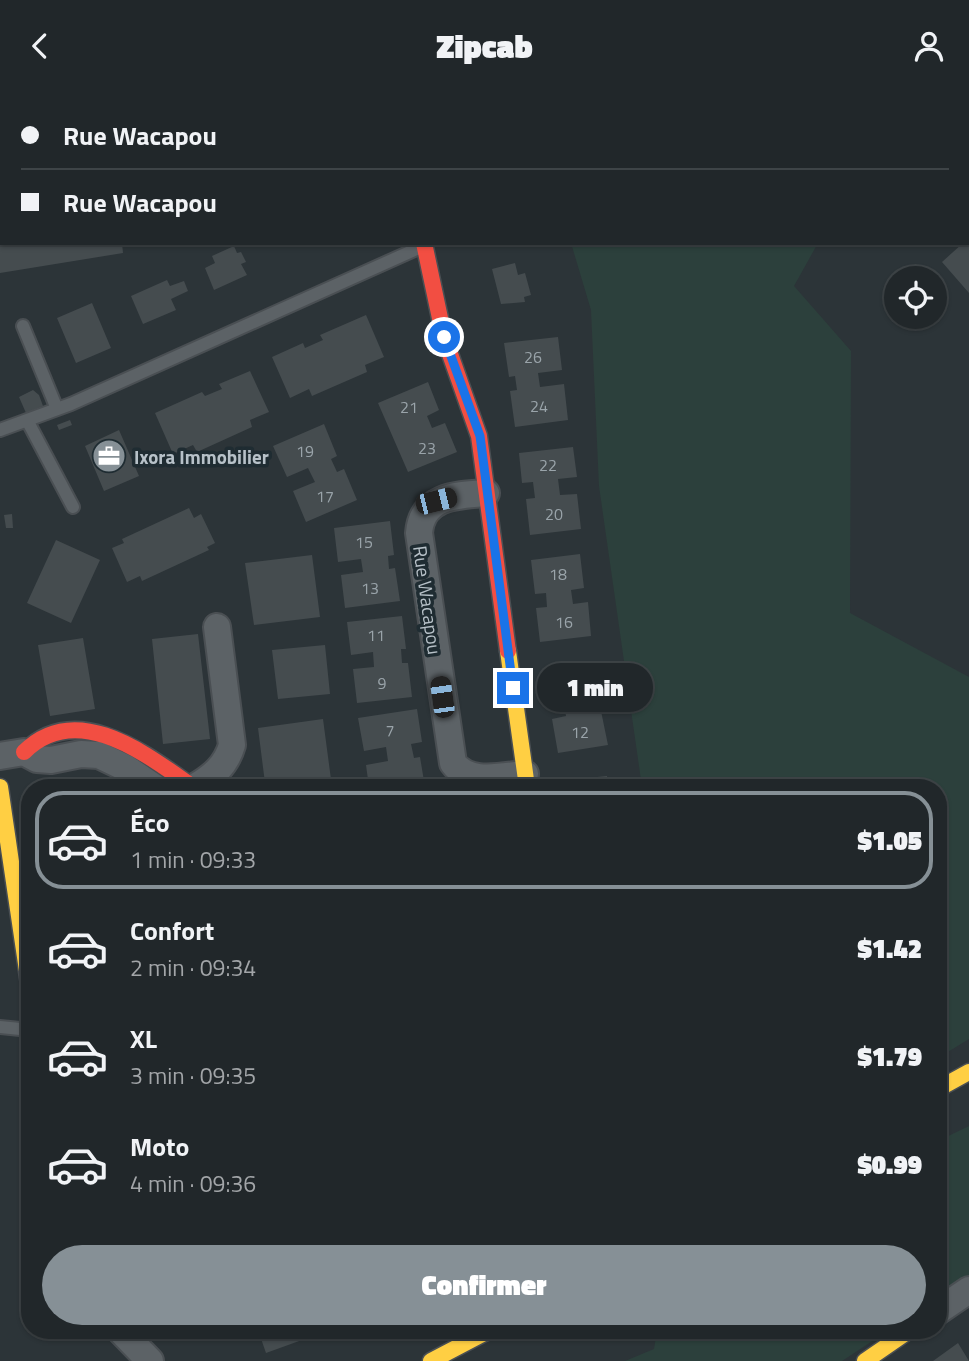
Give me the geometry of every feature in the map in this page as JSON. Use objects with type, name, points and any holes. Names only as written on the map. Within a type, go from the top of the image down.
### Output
[{"type":"street","name":"Rue Wacapou","points":[[424,245],[444,337],[480,436],[526,779]]},
{"type":"street","name":"Rue Wacapou","points":[[486,493],[436,501],[420,519],[419,533],[453,763],[458,770],[478,778],[494,779]]},
{"type":"street","points":[[205,779],[228,758],[232,745],[217,628]]},
{"type":"street","points":[[12,754],[54,734],[97,730],[115,736],[182,779]]},
{"type":"street","points":[[12,754],[51,760],[81,754],[99,755],[142,779]]},
{"type":"street","points":[[0,787],[21,930]]},
{"type":"street","points":[[947,1084],[969,1072]]},
{"type":"street","points":[[947,1305],[969,1290]]},
{"type":"street","points":[[129,1339],[150,1361]]},
{"type":"street","points":[[431,1361],[473,1339]]},
{"type":"street","points":[[865,1361],[897,1339]]},
{"type":"lane","points":[[0,430],[57,409],[422,245]]},
{"type":"lane","points":[[23,327],[57,409]]},
{"type":"lane","points":[[27,420],[73,507]]},
{"type":"lane","points":[[0,1027],[21,1029]]},
{"type":"green space","points":[[572,245],[817,245],[794,286],[851,351],[850,613],[969,677],[969,1039],[947,1052],[947,779],[641,779],[599,486],[591,310]]},
{"type":"green space","points":[[969,1126],[969,1277],[947,1291],[947,1137]]},
{"type":"green space","points":[[656,1339],[875,1339],[842,1361],[625,1361],[654,1349]]},
{"type":"building","points":[[0,245],[122,245],[123,253],[0,273]]},
{"type":"building","points":[[961,245],[969,245],[969,293],[947,266],[942,262]]},
{"type":"building","points":[[234,246],[246,262],[241,264],[247,275],[214,290],[205,268],[215,263],[212,256]]},
{"type":"building","points":[[515,263],[518,275],[525,273],[531,295],[524,297],[525,302],[501,304],[492,269]]},
{"type":"building","points":[[167,280],[170,286],[184,281],[188,291],[171,299],[176,310],[143,324],[131,296]]},
{"type":"building","points":[[92,303],[111,348],[76,363],[57,318]]},
{"type":"building","points":[[366,315],[384,357],[365,365],[367,372],[312,396],[309,389],[290,398],[272,357],[303,343],[305,348],[323,340],[320,335]]},
{"type":"building","points":[[558,337],[562,370],[538,373],[540,387],[564,384],[568,420],[515,427],[510,391],[517,390],[515,376],[509,377],[504,343]]},
{"type":"building","points":[[250,371],[269,412],[250,420],[252,427],[197,452],[193,445],[173,454],[155,413],[202,392],[205,396],[222,389],[219,384]]},
{"type":"building","points":[[428,382],[439,410],[427,416],[432,428],[445,423],[457,452],[408,472],[378,403]]},
{"type":"building","points":[[33,390],[39,395],[43,406],[26,413],[19,397]]},
{"type":"building","points":[[70,420],[72,425],[59,430],[57,425]]},
{"type":"building","points":[[324,424],[337,456],[331,459],[337,472],[344,469],[357,500],[306,522],[293,491],[315,482],[308,468],[287,477],[273,446]]},
{"type":"building","points":[[119,430],[139,476],[104,491],[85,446]]},
{"type":"building","points":[[573,447],[577,477],[558,479],[560,495],[577,494],[581,529],[530,535],[526,499],[535,498],[533,482],[522,483],[519,453]]},
{"type":"building","points":[[189,508],[194,518],[201,514],[215,543],[207,547],[209,550],[142,581],[140,576],[127,582],[112,548],[124,543],[122,539]]},
{"type":"building","points":[[12,514],[13,528],[6,528],[4,515]]},
{"type":"building","points":[[390,521],[394,555],[388,556],[389,569],[395,568],[400,601],[345,608],[341,575],[363,572],[361,559],[338,562],[334,528]]},
{"type":"building","points":[[56,540],[100,560],[71,623],[27,603]]},
{"type":"building","points":[[580,554],[584,588],[571,590],[573,604],[588,602],[591,636],[540,642],[536,608],[547,607],[546,593],[535,594],[531,560]]},
{"type":"building","points":[[312,555],[320,617],[254,625],[245,563]]},
{"type":"building","points":[[402,616],[406,649],[401,649],[402,663],[408,663],[412,697],[357,703],[353,669],[374,667],[373,652],[351,655],[347,622]]},
{"type":"building","points":[[198,634],[210,739],[163,744],[152,639]]},
{"type":"building","points":[[83,638],[95,709],[50,716],[38,645]]},
{"type":"building","points":[[325,645],[330,694],[278,699],[272,650]]},
{"type":"building","points":[[603,664],[609,698],[585,702],[587,714],[601,711],[608,745],[558,753],[552,719],[566,716],[564,705],[551,707],[545,673]]},
{"type":"building","points":[[417,709],[422,742],[411,744],[414,758],[420,757],[424,779],[368,779],[366,765],[388,761],[386,747],[364,751],[358,718]]},
{"type":"building","points":[[323,719],[331,779],[264,779],[258,728]]},
{"type":"building","points":[[607,776],[607,779],[578,779]]},
{"type":"building","points":[[261,1339],[305,1339],[266,1353]]},
{"type":"building","points":[[958,1343],[969,1361],[933,1361]]},
{"type":"traffic: slow","points":[[508,651],[526,779]]},
{"type":"traffic: slow","points":[[0,787],[21,930]]},
{"type":"traffic: slow","points":[[947,1084],[969,1072]]},
{"type":"traffic: slow","points":[[431,1361],[473,1339]]},
{"type":"traffic: slow","points":[[865,1361],[897,1339]]},
{"type":"traffic: jam","points":[[424,245],[444,337],[479,436],[508,651]]},
{"type":"traffic: jam","points":[[24,752],[45,737],[66,731],[89,731],[133,748],[181,779]]},
{"type":"place","name":"Ixora Immobilier","points":[[109,456]]},
{"type":"route","points":[[444,337],[461,393],[480,436],[513,688]]}]
